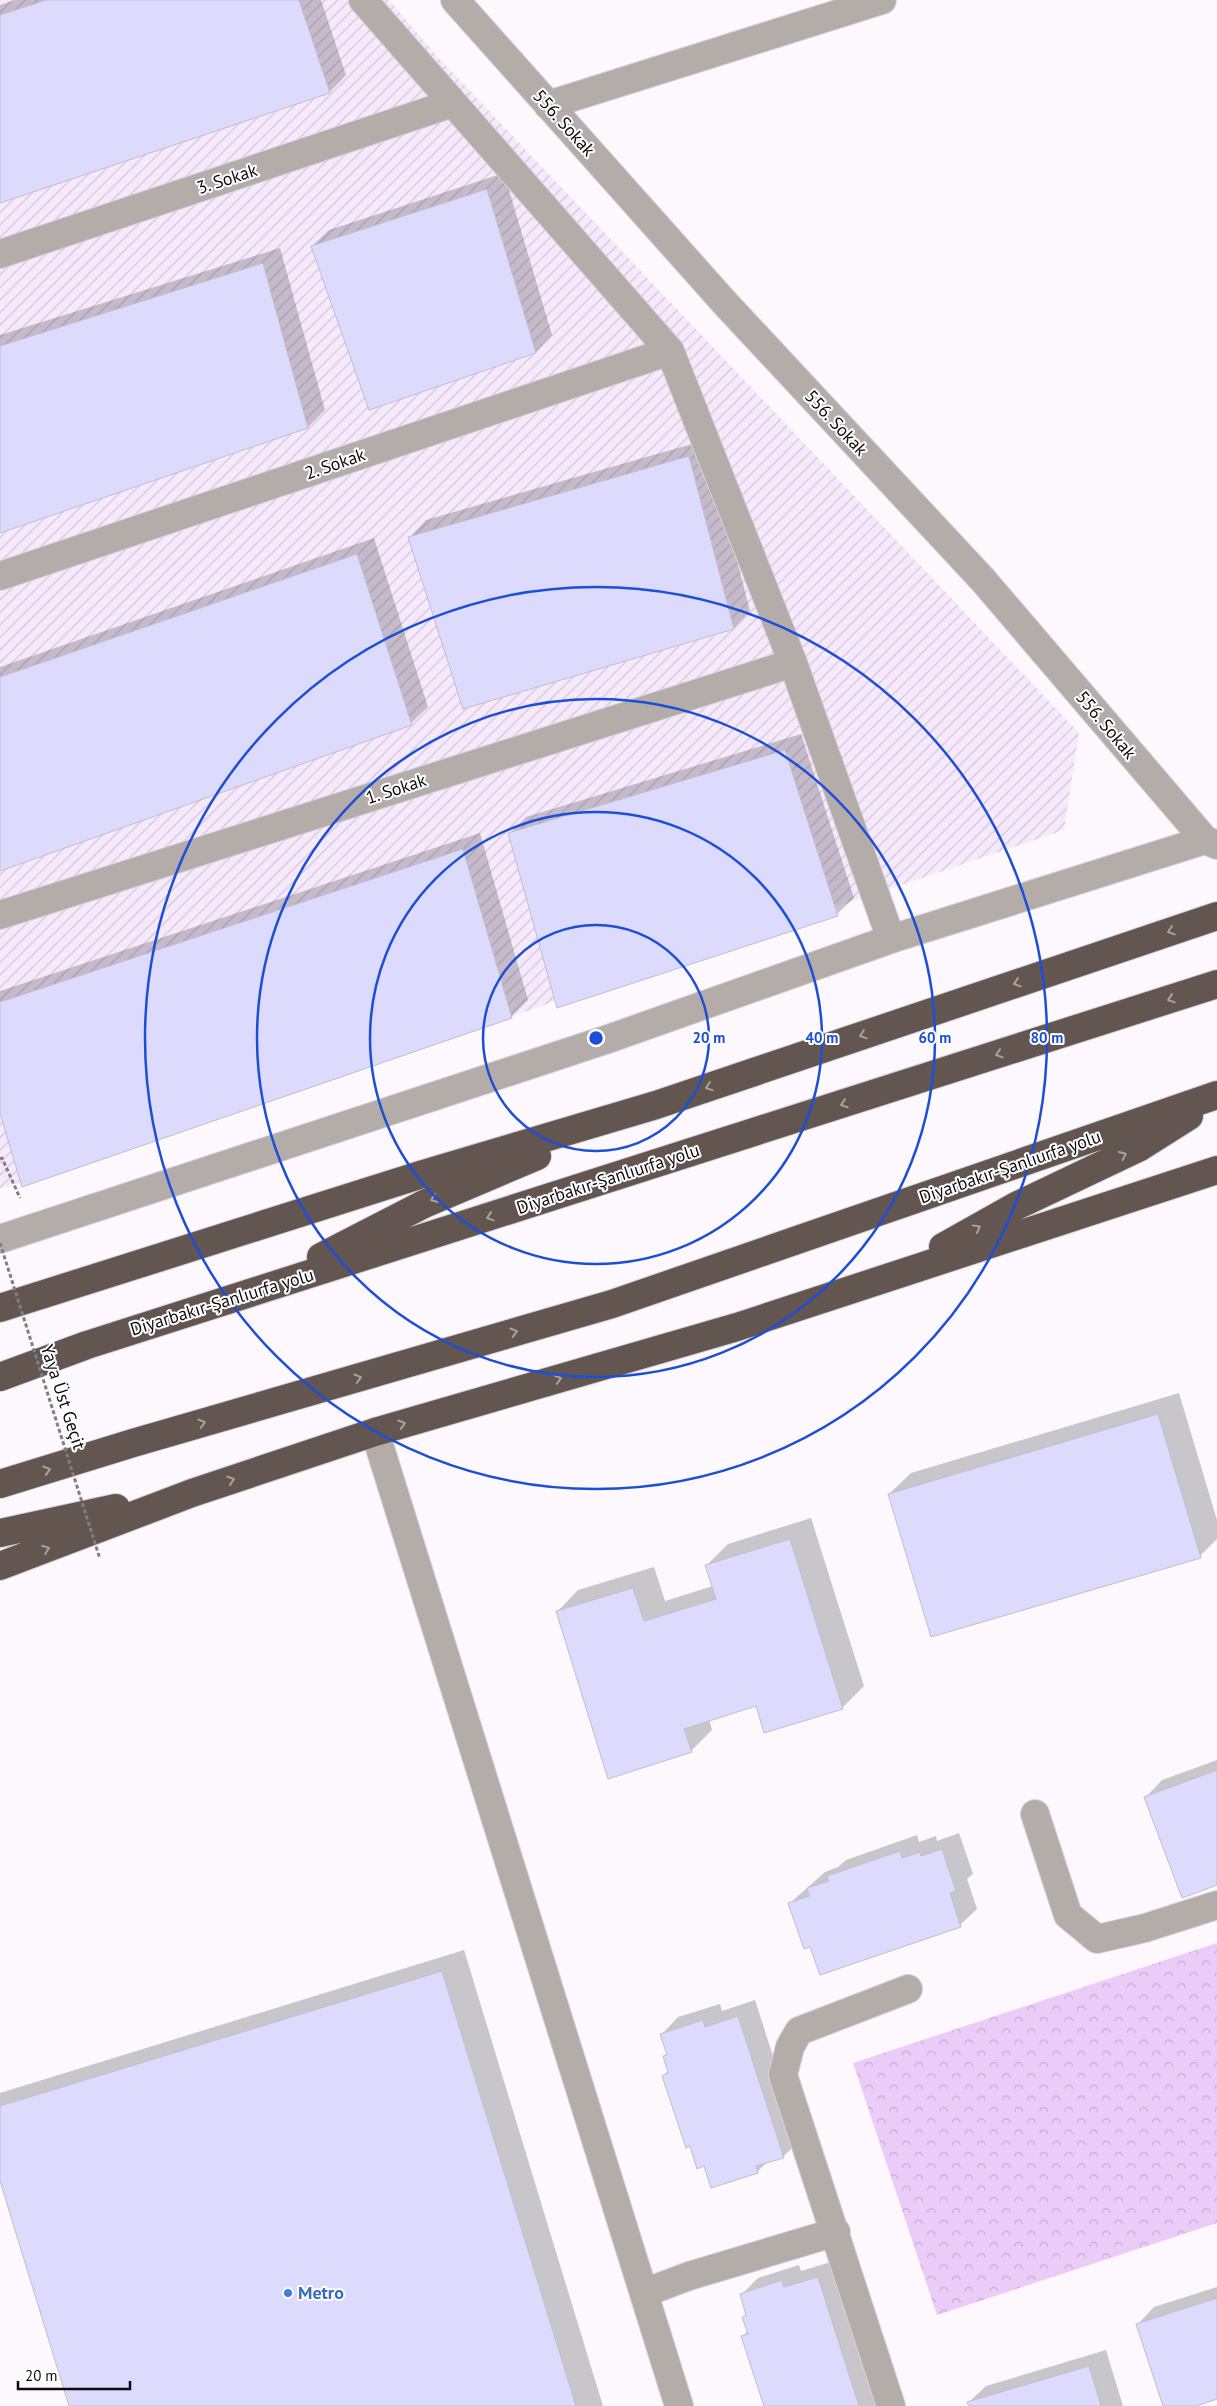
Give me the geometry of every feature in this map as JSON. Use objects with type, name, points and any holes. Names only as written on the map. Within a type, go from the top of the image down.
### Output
[{"type":"highway","points":[[0,1308],[423,1174],[656,1105],[1217,916]]},
{"type":"highway","name":"Diyarbakır-Şanlıurfa yolu","points":[[0,1377],[87,1345],[1217,984]]},
{"type":"highway","name":"Diyarbakır-Şanlıurfa yolu","points":[[0,1484],[142,1440],[612,1304],[1217,1095]]},
{"type":"highway","points":[[889,1277],[1016,1206],[1140,1147],[1217,1099]]},
{"type":"highway","points":[[255,1292],[424,1204],[656,1105]]},
{"type":"highway","points":[[0,1566],[192,1493],[375,1432],[737,1327],[1217,1170]]},
{"type":"highway","points":[[0,1533],[192,1493]]},
{"type":"street","points":[[363,0],[670,351],[793,663],[890,939]]},
{"type":"street","name":"556. Sokak","points":[[454,0],[724,302],[983,580],[1211,842]]},
{"type":"street","points":[[548,105],[882,0]]},
{"type":"street","name":"3. Sokak","points":[[0,254],[453,103]]},
{"type":"street","name":"2. Sokak","points":[[0,576],[670,351]]},
{"type":"street","name":"1. Sokak","points":[[0,915],[793,663]]},
{"type":"street","points":[[0,1239],[608,1039],[890,939],[1211,842]]},
{"type":"street","points":[[375,1432],[679,2406]]},
{"type":"street","points":[[1035,1814],[1068,1915],[1097,1939],[1145,1928],[1217,1905]]},
{"type":"street","points":[[891,2406],[836,2232],[783,2075],[790,2047],[799,2031],[908,1988]]},
{"type":"street","points":[[644,2293],[688,2276],[836,2232]]},
{"type":"path","points":[[0,1159],[2,1158],[34,1228]]},
{"type":"path","name":"Yaya Üst Geçit","points":[[0,1243],[100,1559]]},
{"type":"shaded area","points":[[0,0],[389,0],[435,54],[1079,733],[1064,830],[0,1189]]},
{"type":"green space","points":[[1217,1943],[1217,2223],[937,2315],[853,2063]]},
{"type":"building","points":[[46,0],[299,0],[330,93],[0,203],[0,15]]},
{"type":"building","points":[[487,189],[536,353],[369,410],[311,246]]},
{"type":"building","points":[[263,263],[308,428],[0,533],[0,346]]},
{"type":"building","points":[[689,456],[734,629],[463,709],[408,537]]},
{"type":"building","points":[[357,554],[412,725],[0,871],[0,677]]},
{"type":"building","points":[[785,750],[838,916],[557,1008],[508,833]]},
{"type":"building","points":[[463,849],[512,1018],[22,1187],[0,1113],[0,1002]]},
{"type":"building","points":[[1158,1414],[1201,1558],[931,1637],[888,1494]]},
{"type":"building","points":[[790,1539],[843,1709],[764,1733],[756,1706],[684,1729],[692,1752],[608,1779],[556,1611],[633,1588],[644,1621],[716,1599],[705,1565]]},
{"type":"building","points":[[1217,1770],[1217,1885],[1182,1898],[1144,1797]]},
{"type":"building","points":[[942,1849],[956,1891],[950,1893],[961,1927],[820,1975],[810,1947],[804,1949],[788,1903],[809,1896],[807,1888],[829,1881],[827,1876],[900,1851],[902,1858],[920,1852],[921,1856]]},
{"type":"building","name":"Metro","points":[[442,1971],[576,2406],[69,2406],[0,2181],[0,2106]]},
{"type":"building","points":[[738,2016],[784,2158],[756,2166],[758,2173],[711,2188],[704,2166],[697,2169],[690,2146],[686,2148],[662,2076],[668,2073],[663,2056],[667,2055],[660,2034],[703,2020],[705,2027]]},
{"type":"building","points":[[818,2277],[859,2406],[764,2406],[741,2336],[748,2334],[742,2317],[746,2315],[740,2294],[782,2280],[784,2287]]},
{"type":"building","points":[[1217,2298],[1217,2399],[1196,2406],[1163,2406],[1136,2324]]},
{"type":"building","points":[[1089,2366],[1101,2406],[969,2406],[967,2402]]},
{"type":"place","name":"Metro","points":[[288,2293]]}]
